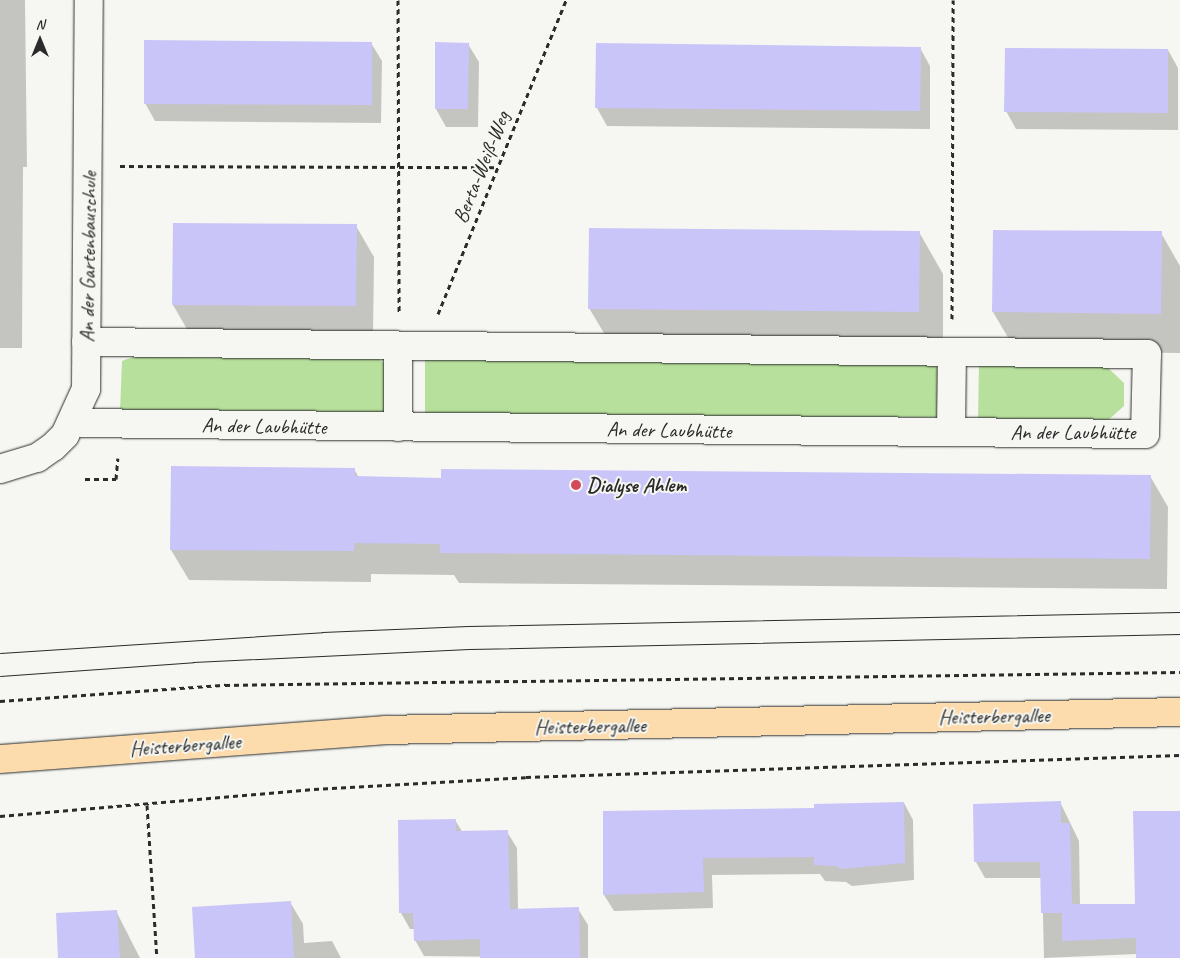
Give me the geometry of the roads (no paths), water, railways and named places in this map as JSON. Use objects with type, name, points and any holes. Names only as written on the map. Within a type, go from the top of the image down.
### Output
[{"type":"main road","name":"Heisterbergallee","points":[[0,759],[386,730],[1180,712]]},
{"type":"street","name":"An der Gartenbauschule","points":[[0,469],[46,453],[66,435],[86,389],[89,0]]},
{"type":"street","name":"An der Laubhütte","points":[[72,423],[1145,434],[1147,354],[86,342]]},
{"type":"street","points":[[398,427],[411,347]]},
{"type":"street","points":[[951,432],[952,353]]},
{"type":"tram line","points":[[0,653],[322,632],[468,626],[1180,612]]},
{"type":"tram line","points":[[0,676],[193,662],[469,649],[1180,634]]},
{"type":"place","name":"Dialyse Ahlem","points":[[576,485]]}]
